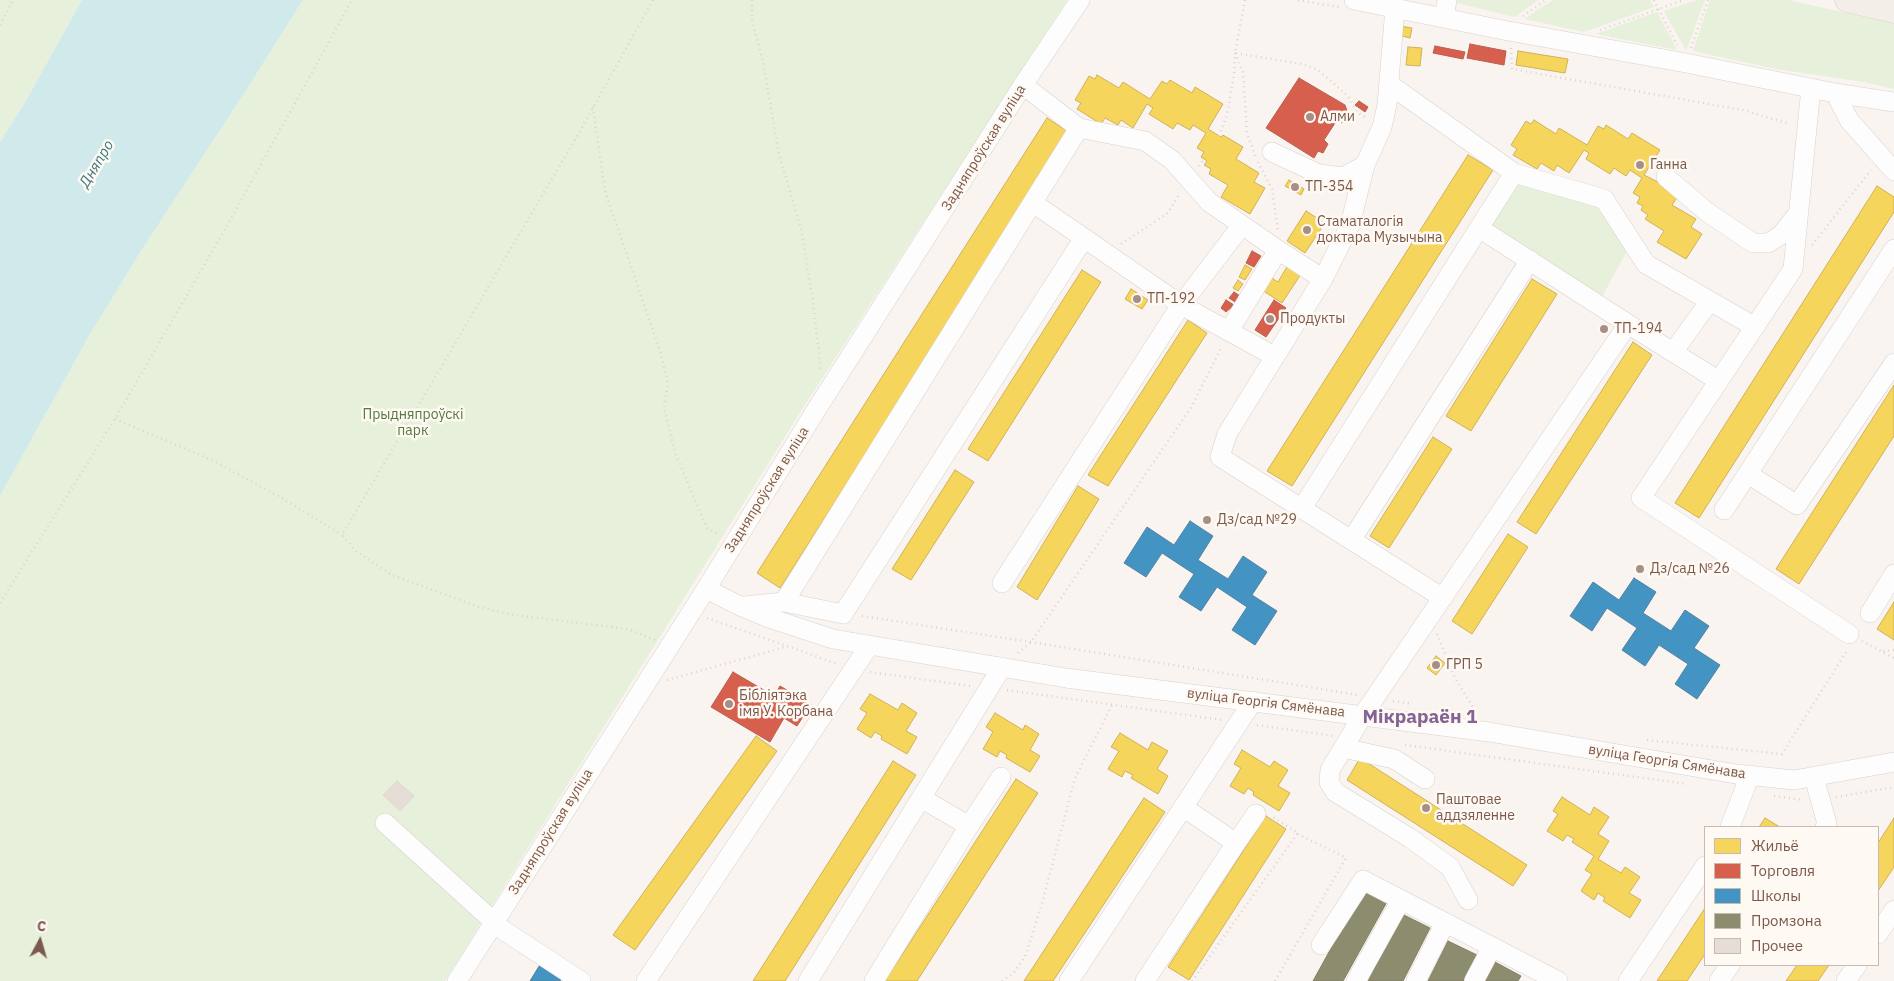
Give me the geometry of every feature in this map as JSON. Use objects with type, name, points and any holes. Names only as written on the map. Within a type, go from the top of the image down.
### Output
[{"type":"main road","points":[[1847,0],[1894,11]]},
{"type":"street","name":"Задняпроўская вуліца","points":[[457,981],[1023,85],[1080,0]]},
{"type":"street","points":[[1354,0],[1395,8],[1446,9],[1686,63],[1835,93],[1894,102]]},
{"type":"street","points":[[1395,8],[1389,84],[1382,127],[1365,165],[1350,225],[1323,279],[1227,434],[1220,457],[1352,539],[1439,604]]},
{"type":"street","points":[[1389,84],[1514,173],[1604,199],[1646,264],[1755,327]]},
{"type":"street","points":[[1023,85],[1079,128],[1145,141],[1172,160],[1209,202],[1323,279]]},
{"type":"street","points":[[1811,88],[1793,269],[1642,498],[1852,636]]},
{"type":"street","points":[[1835,93],[1849,120],[1888,164]]},
{"type":"street","points":[[784,602],[1079,128]]},
{"type":"street","points":[[1272,152],[1319,174],[1344,177],[1365,165]]},
{"type":"street","points":[[1302,508],[1514,173]]},
{"type":"street","points":[[1666,177],[1707,212],[1752,243],[1768,243],[1781,235],[1799,212]]},
{"type":"street","points":[[1032,203],[1181,305],[1274,356]]},
{"type":"street","points":[[1002,583],[1181,305],[1242,225]]},
{"type":"street","points":[[1479,228],[1719,381]]},
{"type":"street","points":[[740,606],[784,602],[843,614],[1084,238]]},
{"type":"street","points":[[1229,332],[1278,250]]},
{"type":"street","points":[[1724,510],[1891,258]]},
{"type":"street","points":[[1352,539],[1530,260]]},
{"type":"street","points":[[1673,352],[1710,301]]},
{"type":"street","points":[[1468,900],[1450,867],[1410,838],[1335,792],[1329,782],[1330,770],[1375,698],[1628,324]]},
{"type":"street","points":[[1748,474],[1797,506],[1894,362]]},
{"type":"street","points":[[1870,613],[1894,574]]},
{"type":"street","name":"вуліца Георгія Сямёнава","points":[[706,588],[740,606],[769,618],[833,640],[1066,678],[1489,732],[1750,775],[1794,780],[1894,762]]},
{"type":"street","points":[[646,981],[869,646]]},
{"type":"street","points":[[809,981],[1002,668]]},
{"type":"street","points":[[1069,981],[1253,701]]},
{"type":"street","points":[[1346,743],[1394,759],[1425,779]]},
{"type":"street","points":[[1730,826],[1750,775]]},
{"type":"street","points":[[874,981],[1001,777]]},
{"type":"street","points":[[1814,777],[1827,824],[1826,826]]},
{"type":"street","points":[[921,798],[969,826]]},
{"type":"street","points":[[1183,807],[1236,843]]},
{"type":"street","points":[[1146,981],[1256,814]]},
{"type":"street","points":[[385,823],[494,923],[581,981]]},
{"type":"street","points":[[1628,981],[1704,867]]},
{"type":"street","points":[[1321,945],[1363,880],[1492,947],[1532,975],[1558,981]]},
{"type":"street","points":[[1356,981],[1401,900]]},
{"type":"street","points":[[1879,932],[1894,910]]},
{"type":"street","points":[[1416,981],[1445,923]]},
{"type":"street","points":[[1474,981],[1492,947]]},
{"type":"street","points":[[1719,981],[1729,966]]},
{"type":"street","points":[[1846,981],[1856,966]]},
{"type":"path","points":[[0,25],[13,0]]},
{"type":"path","points":[[0,603],[115,418],[224,231],[352,0]]},
{"type":"path","points":[[342,535],[593,107],[653,0]]},
{"type":"path","points":[[752,0],[752,20],[763,62],[779,154],[801,229],[812,296],[819,351],[820,377]]},
{"type":"path","points":[[1219,136],[1227,114],[1234,75],[1235,53],[1245,0]]},
{"type":"path","points":[[1528,21],[1519,19],[1546,0]]},
{"type":"path","points":[[1654,0],[1686,63]]},
{"type":"path","points":[[1598,31],[1684,0]]},
{"type":"path","points":[[1686,63],[1708,0]]},
{"type":"path","points":[[1510,43],[1512,69],[1743,110],[1807,130]]},
{"type":"path","points":[[1235,53],[1302,64],[1318,70],[1348,96],[1357,112],[1382,127]]},
{"type":"path","points":[[593,107],[605,191],[660,351],[668,383],[664,408],[676,455],[707,528],[734,542]]},
{"type":"path","points":[[1811,247],[1888,164]]},
{"type":"path","points":[[1107,253],[1147,229],[1168,213],[1189,179]]},
{"type":"path","points":[[1002,668],[1031,642],[1192,406],[1229,332]]},
{"type":"path","points":[[115,418],[212,460],[280,497],[342,535],[356,551],[392,575],[479,607],[513,615],[628,629],[669,646]]},
{"type":"path","points":[[1439,604],[1435,628],[1454,678],[1489,732]]},
{"type":"path","points":[[843,614],[1031,642],[1412,704]]},
{"type":"path","points":[[702,617],[854,669],[1238,722],[1346,743]]},
{"type":"path","points":[[1646,740],[1782,754],[1852,636],[1894,658]]},
{"type":"path","points":[[660,682],[786,646]]},
{"type":"path","points":[[1883,651],[1894,650]]},
{"type":"path","points":[[1002,981],[1013,974],[1025,958],[1043,900],[1074,778],[1112,705]]},
{"type":"path","points":[[1468,713],[1477,714]]},
{"type":"path","points":[[1399,745],[1694,785]]},
{"type":"path","points":[[1771,796],[1808,801],[1894,787]]},
{"type":"path","points":[[1256,814],[1264,811],[1298,833],[1346,858],[1275,981]]},
{"type":"path","points":[[1192,981],[1298,833]]},
{"type":"green space","points":[[0,0],[82,0],[24,104],[0,142]]},
{"type":"green space","name":"Прыдняпроўскі парк","points":[[303,0],[1067,0],[801,411],[445,981],[0,981],[0,496],[89,336],[141,251]]},
{"type":"green space","points":[[1444,0],[1538,0],[1515,17]]},
{"type":"green space","points":[[1553,0],[1650,0],[1654,7],[1584,32],[1524,19]]},
{"type":"green space","points":[[1697,0],[1705,0],[1686,51],[1664,11]]},
{"type":"green space","points":[[1710,0],[1789,0],[1894,24],[1894,89],[1864,82],[1776,69],[1693,51]]},
{"type":"green space","points":[[1657,12],[1677,50],[1596,34]]},
{"type":"green space","points":[[1520,175],[1604,199],[1632,242],[1598,304],[1491,226]]},
{"type":"water","name":"Дняпро","points":[[82,0],[303,0],[141,251],[89,336],[0,496],[0,142],[24,104]]},
{"type":"building: Жильё","points":[[1400,26],[1412,28],[1410,38],[1398,35]]},
{"type":"building: Жильё","points":[[1408,47],[1422,48],[1420,66],[1406,65]]},
{"type":"building: Жильё","points":[[1518,51],[1568,59],[1565,73],[1516,65]]},
{"type":"building: Жильё","points":[[1097,75],[1119,88],[1123,82],[1150,99],[1162,81],[1167,84],[1170,80],[1192,93],[1195,87],[1223,104],[1208,129],[1221,137],[1223,135],[1243,147],[1236,159],[1259,173],[1254,182],[1265,188],[1250,214],[1221,197],[1228,185],[1209,174],[1211,169],[1204,165],[1207,161],[1201,157],[1204,152],[1197,148],[1206,133],[1193,125],[1190,130],[1177,123],[1173,129],[1149,114],[1153,108],[1147,104],[1133,128],[1121,120],[1118,125],[1105,118],[1101,124],[1077,109],[1081,103],[1075,100],[1089,76],[1095,79]]},
{"type":"building: Жильё","points":[[1047,118],[1070,133],[780,588],[757,573]]},
{"type":"building: Жильё","points":[[1534,120],[1556,134],[1559,128],[1587,145],[1598,126],[1604,129],[1606,125],[1628,139],[1632,133],[1660,150],[1644,175],[1658,182],[1659,180],[1680,193],[1672,205],[1696,219],[1691,227],[1702,234],[1686,259],[1657,242],[1664,231],[1645,219],[1648,215],[1641,210],[1643,206],[1637,203],[1640,197],[1633,193],[1642,178],[1630,170],[1626,176],[1614,168],[1610,174],[1586,159],[1589,153],[1584,150],[1569,173],[1557,165],[1554,171],[1541,163],[1537,169],[1513,155],[1517,149],[1511,145],[1526,121],[1531,124]]},
{"type":"building: Жильё","points":[[1468,155],[1493,170],[1292,486],[1267,471]]},
{"type":"building: Жильё","name":"ТП-354","points":[[1289,180],[1304,189],[1301,195],[1285,186]]},
{"type":"building: Жильё","points":[[1877,186],[1894,197],[1894,212],[1699,518],[1675,503]]},
{"type":"building: Жильё","name":"Стаматалогія доктара Музычына","points":[[1306,211],[1325,223],[1305,253],[1287,241]]},
{"type":"building: Жильё","points":[[1245,265],[1252,269],[1245,280],[1239,277]]},
{"type":"building: Жильё","points":[[1288,265],[1301,274],[1282,303],[1262,290],[1270,277],[1278,282]]},
{"type":"building: Жильё","points":[[1082,270],[1101,282],[988,461],[968,449]]},
{"type":"building: Жильё","points":[[1532,279],[1557,294],[1471,431],[1446,416]]},
{"type":"building: Жильё","points":[[1238,280],[1243,284],[1238,291],[1233,288]]},
{"type":"building: Жильё","name":"ТП-192","points":[[1131,289],[1148,300],[1142,309],[1125,299]]},
{"type":"building: Жильё","points":[[1188,320],[1207,333],[1108,486],[1088,475]]},
{"type":"building: Жильё","name":"ТП-194","points":[[1603,324],[1609,327],[1604,334],[1599,331]]},
{"type":"building: Жильё","points":[[1633,342],[1652,355],[1536,534],[1517,522]]},
{"type":"building: Жильё","points":[[1894,385],[1894,436],[1799,584],[1776,569]]},
{"type":"building: Жильё","points":[[1433,437],[1452,449],[1389,548],[1370,536]]},
{"type":"building: Жильё","points":[[955,470],[974,482],[911,580],[892,569]]},
{"type":"building: Жильё","points":[[1078,486],[1099,499],[1037,600],[1017,587]]},
{"type":"building: Жильё","points":[[1508,534],[1528,547],[1472,634],[1452,621]]},
{"type":"building: Жильё","points":[[1894,602],[1894,640],[1877,629]]},
{"type":"building: Жильё","name":"ГРП 5","points":[[1436,656],[1445,663],[1436,675],[1427,668]]},
{"type":"building: Жильё","points":[[870,694],[898,710],[902,703],[917,713],[906,731],[917,737],[907,754],[881,739],[882,736],[875,732],[871,738],[857,729],[867,713],[860,709]]},
{"type":"building: Жильё","points":[[995,713],[1023,730],[1025,725],[1039,734],[1030,750],[1040,756],[1030,772],[1006,758],[1007,755],[1000,751],[997,757],[983,749],[993,732],[986,727]]},
{"type":"building: Жильё","points":[[1120,733],[1148,750],[1152,742],[1168,751],[1157,769],[1168,776],[1158,794],[1131,778],[1133,775],[1125,771],[1122,777],[1108,769],[1119,751],[1111,747]]},
{"type":"building: Жильё","points":[[756,736],[777,751],[635,950],[613,935]]},
{"type":"building: Жильё","points":[[1242,750],[1270,767],[1274,761],[1288,770],[1278,786],[1290,793],[1279,811],[1253,795],[1254,792],[1248,788],[1244,794],[1230,786],[1241,768],[1234,764]]},
{"type":"building: Жильё","points":[[1360,758],[1527,865],[1513,886],[1347,780]]},
{"type":"building: Жильё","points":[[893,761],[916,775],[785,981],[753,981]]},
{"type":"building: Жильё","points":[[1016,779],[1038,793],[917,981],[885,981]]},
{"type":"building: Жильё","points":[[1562,797],[1590,815],[1594,807],[1609,817],[1598,834],[1609,841],[1598,859],[1621,873],[1625,867],[1640,877],[1629,893],[1641,900],[1630,918],[1603,901],[1605,898],[1598,893],[1594,900],[1581,891],[1592,874],[1585,870],[1594,856],[1572,842],[1574,839],[1567,835],[1563,841],[1547,831],[1558,814],[1553,811]]},
{"type":"building: Жильё","points":[[1144,798],[1165,812],[1053,981],[1024,981]]},
{"type":"building: Жильё","points":[[1266,816],[1286,829],[1189,980],[1168,967]]},
{"type":"building: Жильё","points":[[1765,818],[1778,826],[1760,826]]},
{"type":"building: Жильё","points":[[1894,818],[1894,867],[1879,890],[1879,841]]},
{"type":"building: Жильё","points":[[1704,910],[1704,956],[1687,981],[1657,981]]},
{"type":"building: Жильё","points":[[1796,966],[1828,966],[1818,981],[1786,981]]},
{"type":"building: Торговля","points":[[1470,44],[1506,51],[1504,65],[1467,58]]},
{"type":"building: Торговля","points":[[1435,46],[1465,52],[1463,59],[1433,53]]},
{"type":"building: Торговля","name":"Алми","points":[[1299,78],[1345,105],[1348,114],[1342,123],[1337,120],[1324,140],[1328,144],[1323,153],[1318,151],[1314,158],[1266,128]]},
{"type":"building: Торговля","points":[[1359,101],[1368,107],[1365,112],[1355,105]]},
{"type":"building: Торговля","points":[[1252,251],[1261,256],[1254,267],[1246,263]]},
{"type":"building: Торговля","points":[[1234,292],[1240,296],[1235,302],[1229,298]]},
{"type":"building: Торговля","points":[[1226,300],[1234,305],[1226,312],[1221,308]]},
{"type":"building: Торговля","name":"Продукты","points":[[1274,300],[1286,308],[1266,337],[1255,330]]},
{"type":"building: Торговля","points":[[733,672],[774,696],[780,686],[811,704],[797,726],[784,718],[770,742],[711,707]]},
{"type":"building: Школы","points":[[1190,521],[1213,536],[1198,560],[1228,579],[1243,556],[1267,572],[1252,595],[1277,611],[1255,645],[1232,630],[1247,607],[1217,587],[1201,611],[1179,597],[1194,574],[1162,553],[1146,577],[1124,563],[1147,527],[1174,545]]},
{"type":"building: Школы","points":[[1634,578],[1656,592],[1643,613],[1671,631],[1685,610],[1709,626],[1694,648],[1720,665],[1697,699],[1675,684],[1688,664],[1659,645],[1645,666],[1622,650],[1637,628],[1607,608],[1592,631],[1570,616],[1593,582],[1619,600]]},
{"type":"building: Школы","points":[[541,963],[563,976],[560,981],[530,981]]},
{"type":"building: Промзона","points":[[1365,887],[1388,900],[1343,981],[1313,981]]},
{"type":"building: Промзона","points":[[1402,914],[1430,928],[1403,981],[1368,981]]},
{"type":"building: Промзона","points":[[1448,941],[1477,955],[1464,981],[1428,981]]},
{"type":"building: Промзона","points":[[1495,962],[1521,976],[1518,981],[1484,981]]},
{"type":"building: Прочее","points":[[397,781],[414,796],[400,811],[383,795]]},
{"type":"place","name":"Алми","points":[[1310,117]]},
{"type":"place","name":"Ганна","points":[[1640,165]]},
{"type":"place","name":"ТП-354","points":[[1295,187]]},
{"type":"place","name":"Стаматалогія доктара Музычына","points":[[1307,230]]},
{"type":"place","name":"ТП-192","points":[[1137,299]]},
{"type":"place","name":"Продукты","points":[[1270,319]]},
{"type":"place","name":"ТП-194","points":[[1604,329]]},
{"type":"place","name":"Дз/сад №29","points":[[1207,520]]},
{"type":"place","name":"Дз/сад №26","points":[[1640,569]]},
{"type":"place","name":"ГРП 5","points":[[1436,665]]},
{"type":"place","name":"Бібліятэка імя У. Корбана","points":[[729,704]]},
{"type":"place","name":"Паштовае аддзяленне","points":[[1426,808]]},
{"type":"district","name":"Мікрараён 1","points":[[1420,718]]}]
